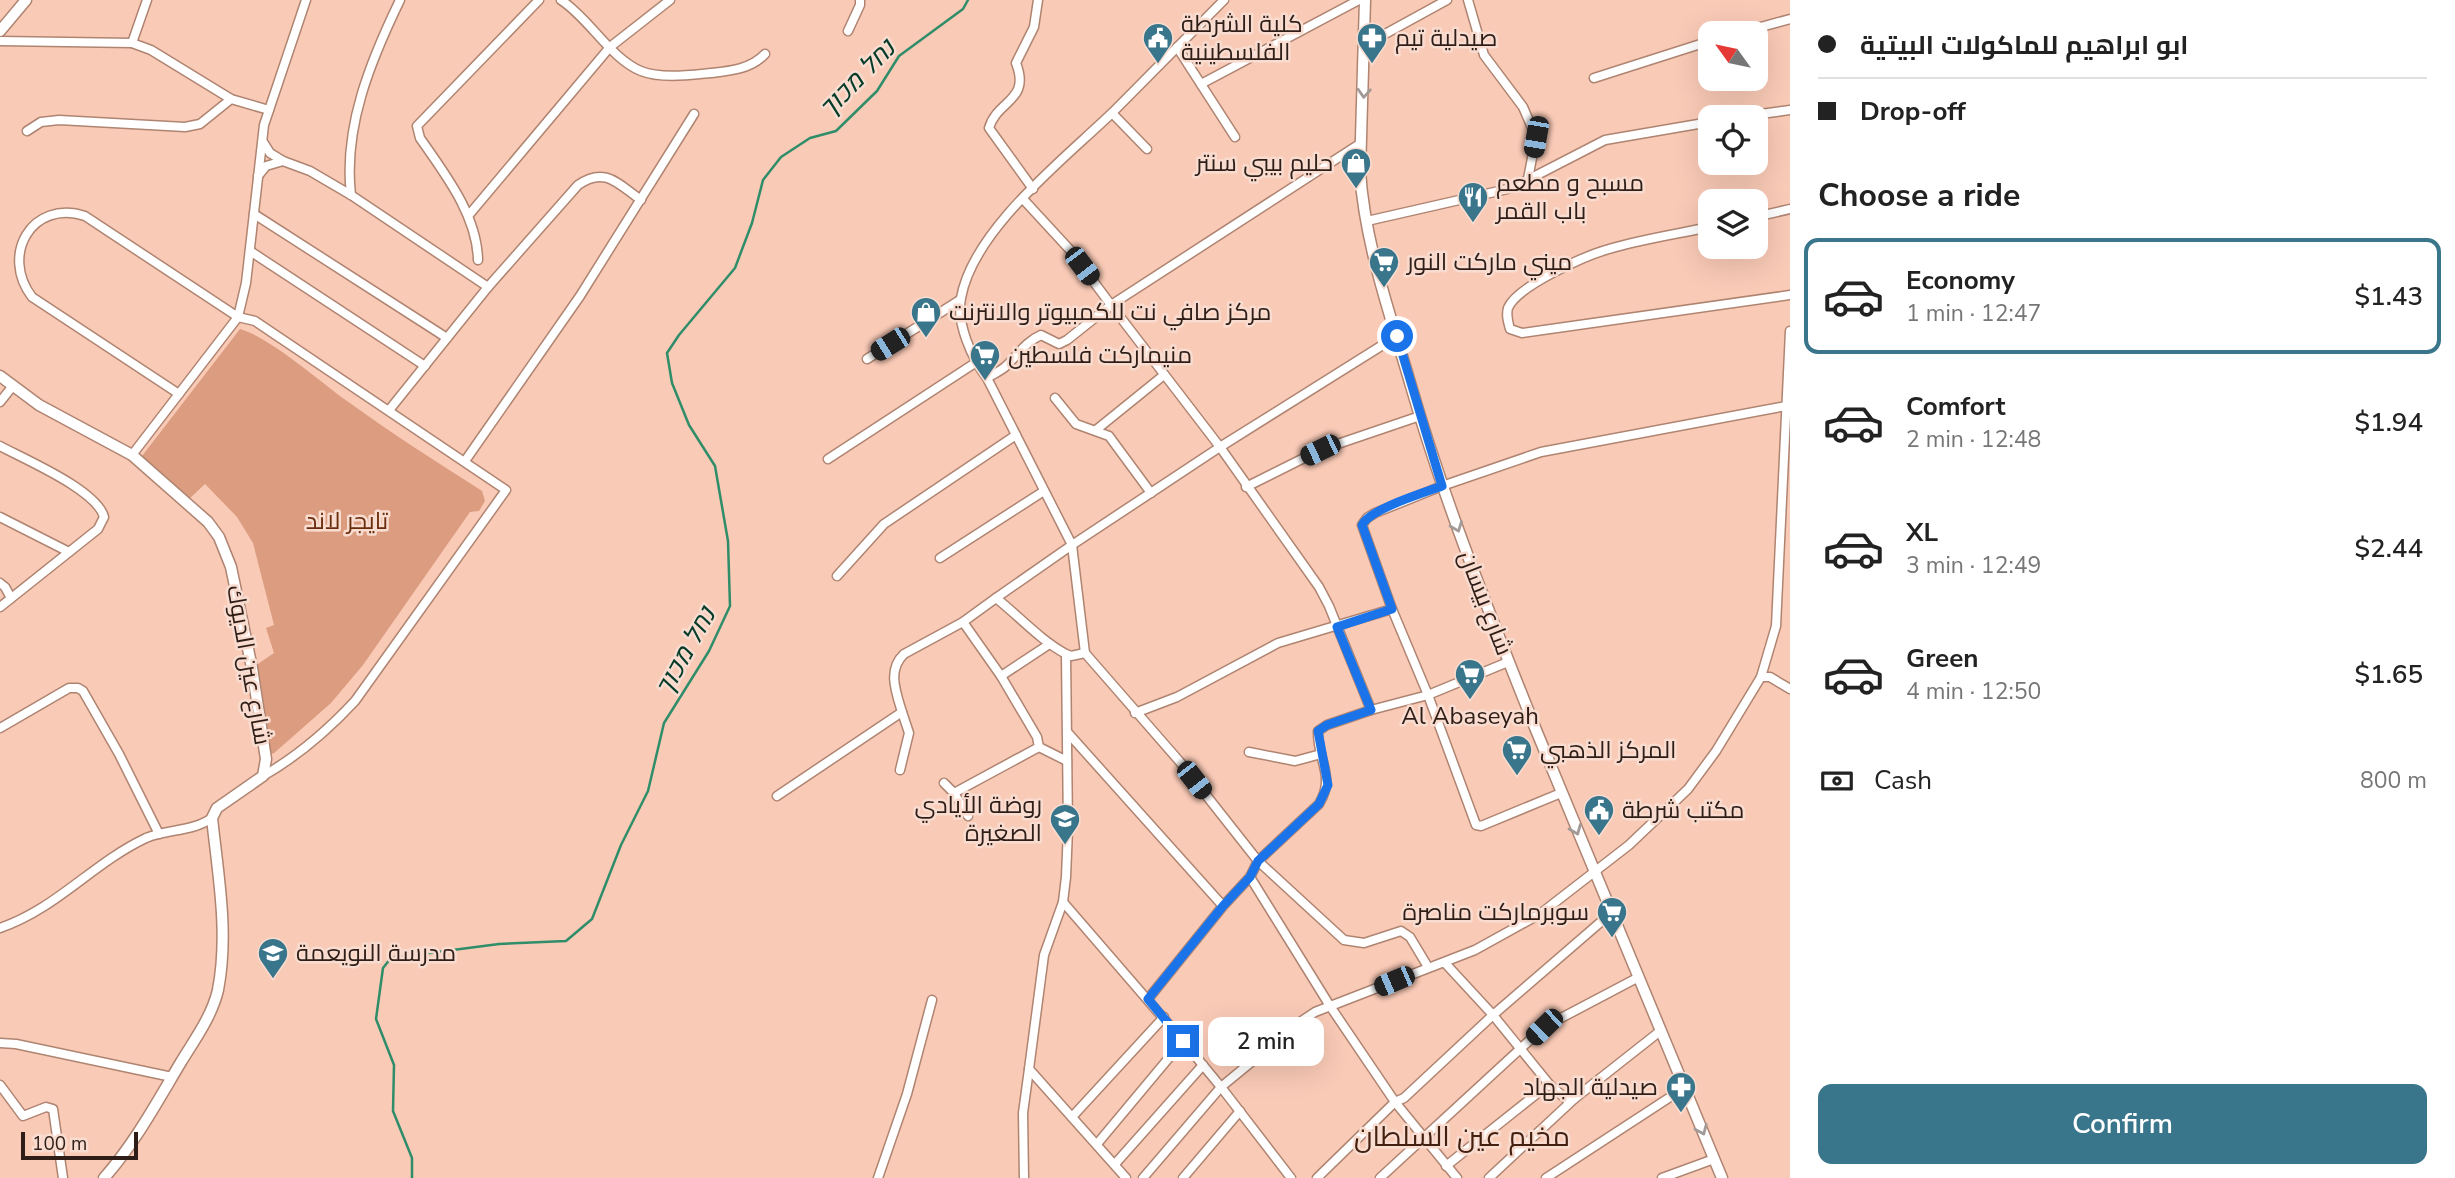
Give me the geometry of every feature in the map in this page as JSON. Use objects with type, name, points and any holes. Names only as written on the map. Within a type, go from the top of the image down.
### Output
[{"type":"street","points":[[0,31],[26,0]]},
{"type":"street","points":[[132,43],[147,0]]},
{"type":"street","points":[[132,456],[238,317],[246,283],[262,140],[269,110],[306,0]]},
{"type":"street","points":[[351,195],[349,177],[358,103],[400,0]]},
{"type":"street","points":[[478,260],[478,248],[468,216],[421,138],[417,126],[539,0]]},
{"type":"street","points":[[561,0],[634,68],[652,74],[685,75],[730,70],[756,64],[765,54]]},
{"type":"street","points":[[468,216],[610,47],[670,0]]},
{"type":"street","points":[[848,31],[860,0]]},
{"type":"street","points":[[1033,189],[989,128],[1020,89],[1021,74],[1016,64],[1034,27],[1038,0]]},
{"type":"street","points":[[1224,0],[993,230],[980,249],[960,300],[963,328],[975,363],[987,378],[1072,545],[1085,653],[1180,762],[1258,861],[1345,940],[1364,943],[1401,931],[1410,937],[1428,967]]},
{"type":"street","points":[[1201,84],[1359,0]]},
{"type":"street","name":"شارع بيسان","points":[[1365,0],[1361,191],[1420,416],[1442,486],[1508,662],[1610,914],[1722,1178]]},
{"type":"street","points":[[1365,45],[1447,0]]},
{"type":"street","points":[[1468,0],[1484,55],[1523,107],[1536,137],[1528,179]]},
{"type":"street","points":[[1768,25],[1790,19]]},
{"type":"street","points":[[0,41],[132,43],[151,50],[231,99],[269,110]]},
{"type":"street","points":[[1594,78],[1698,45]]},
{"type":"street","points":[[1177,47],[1235,137]]},
{"type":"street","points":[[27,131],[41,122],[59,120],[185,127],[207,119],[231,99]]},
{"type":"street","points":[[1768,113],[1790,110]]},
{"type":"street","points":[[1112,113],[1147,149]]},
{"type":"street","points":[[465,461],[580,296],[694,114]]},
{"type":"street","points":[[1367,221],[1512,188],[1605,139],[1698,124]]},
{"type":"street","points":[[262,140],[270,153],[310,171],[351,195],[488,287]]},
{"type":"street","points":[[987,378],[1005,367],[1014,355],[1036,337],[1041,335],[1059,344],[1067,340],[1111,304],[1361,144]]},
{"type":"street","points":[[258,176],[266,166],[283,161]]},
{"type":"street","points":[[390,409],[488,287],[562,201],[591,176],[604,176],[641,200]]},
{"type":"street","points":[[1023,199],[1070,250],[1220,447],[1246,487],[1310,572],[1329,606],[1371,710]]},
{"type":"street","points":[[1768,214],[1790,209]]},
{"type":"street","points":[[179,394],[32,297],[18,265],[21,247],[28,231],[40,220],[68,213],[85,216],[238,317],[255,320],[506,490],[355,701],[332,726],[285,764],[263,776]]},
{"type":"street","points":[[254,214],[447,338]]},
{"type":"street","points":[[1698,230],[1609,249],[1563,268],[1529,287],[1515,299],[1507,314],[1510,329],[1522,333],[1790,295]]},
{"type":"street","points":[[250,251],[425,366]]},
{"type":"street","points":[[867,359],[960,300]]},
{"type":"street","points":[[1143,1178],[1221,1087],[1300,1022],[1330,1006],[1475,950],[1540,914],[1629,845],[1696,780],[1761,677],[1776,626],[1790,334]]},
{"type":"street","points":[[900,770],[909,733],[902,712],[894,667],[904,654],[963,622],[1072,545],[1220,447],[1397,336]]},
{"type":"street","points":[[828,459],[975,363]]},
{"type":"street","points":[[1055,398],[1076,424],[1089,431],[1096,430],[1164,375]]},
{"type":"street","name":"شارع عين الديوك","points":[[0,376],[12,387],[67,421],[132,456],[208,522],[225,548],[258,702],[266,759],[263,776],[217,808],[212,818]]},
{"type":"street","points":[[0,402],[12,387]]},
{"type":"street","points":[[1561,793],[1478,826],[1429,695],[1392,609],[1362,525],[1363,521],[1375,513],[1442,486],[1541,452],[1786,406]]},
{"type":"street","points":[[1246,487],[1320,450],[1420,416]]},
{"type":"street","points":[[1096,430],[1109,436],[1152,493]]},
{"type":"street","points":[[838,576],[884,524],[1016,435]]},
{"type":"street","points":[[0,446],[81,490],[102,511],[104,517],[98,529],[0,607]]},
{"type":"street","points":[[940,558],[1044,491]]},
{"type":"street","points":[[0,517],[69,552]]},
{"type":"street","points":[[0,583],[11,598]]},
{"type":"street","points":[[996,598],[1048,645],[1071,656],[1085,653]]},
{"type":"street","points":[[1135,713],[1177,697],[1278,643],[1392,609]]},
{"type":"street","points":[[963,622],[1001,676],[1037,737],[1039,747]]},
{"type":"street","points":[[1001,676],[1048,645]]},
{"type":"street","points":[[1024,1178],[1023,1113],[1044,956],[1063,902],[1068,839],[1066,654]]},
{"type":"street","points":[[1148,999],[1223,906],[1250,877],[1258,861],[1319,804],[1328,785],[1317,735],[1322,727],[1371,710],[1429,695],[1508,662]]},
{"type":"street","points":[[1761,677],[1770,677],[1790,689]]},
{"type":"street","points":[[0,728],[69,688],[83,691],[119,754],[159,834]]},
{"type":"street","points":[[777,796],[902,712]]},
{"type":"street","points":[[1068,733],[1223,906]]},
{"type":"street","points":[[1039,747],[1067,761]]},
{"type":"street","points":[[954,793],[1039,747]]},
{"type":"street","points":[[1250,752],[1295,761],[1321,754]]},
{"type":"street","points":[[944,783],[954,793],[968,816]]},
{"type":"street","points":[[0,928],[34,914],[107,862],[148,837],[198,825],[212,818],[223,921],[217,994],[207,1019],[138,1136],[104,1178]]},
{"type":"street","points":[[1250,877],[1330,1006],[1395,1102],[1457,1178]]},
{"type":"street","points":[[1063,902],[1164,1017],[1291,1178]]},
{"type":"street","points":[[1317,1178],[1395,1102],[1610,914]]},
{"type":"street","points":[[1445,963],[1493,1015],[1549,1084],[1562,1097],[1574,1099]]},
{"type":"street","points":[[1380,1178],[1544,1027],[1637,978]]},
{"type":"street","points":[[878,1178],[907,1094],[932,1000]]},
{"type":"street","points":[[1072,1118],[1164,1017]]},
{"type":"street","points":[[1489,1178],[1574,1099],[1659,1032]]},
{"type":"street","points":[[1097,1144],[1183,1041]]},
{"type":"street","points":[[0,1043],[16,1044],[172,1077]]},
{"type":"street","points":[[1115,1164],[1203,1065]]},
{"type":"street","points":[[1029,1069],[1126,1178]]},
{"type":"street","points":[[1446,1166],[1549,1084]]},
{"type":"street","points":[[0,1085],[23,1116],[46,1107],[53,1109],[63,1178]]},
{"type":"street","points":[[1546,1178],[1684,1088]]},
{"type":"street","points":[[1182,1178],[1240,1111]]},
{"type":"street","points":[[1662,1178],[1714,1159]]},
{"type":"green space","name":"تايجر لاند","points":[[240,329],[280,350],[364,413],[482,491],[485,501],[479,511],[470,512],[363,665],[331,703],[273,754],[268,750],[255,666],[274,653],[266,628],[274,625],[253,543],[237,517],[205,484],[188,500],[142,456]]},
{"type":"waterway","name":"נחל מכוך","points":[[412,1178],[412,1158],[393,1111],[394,1065],[376,1019],[383,968],[391,958],[499,944],[566,941],[592,919],[621,845],[648,791],[664,723],[709,651],[730,606],[728,541],[715,466],[689,425],[672,383],[667,353],[735,268],[752,223],[763,180],[781,157],[810,138],[836,131],[877,91],[899,56],[963,9],[968,0]]},
{"type":"place","name":"كلية الشرطة الفلسطينية","points":[[1158,65]]},
{"type":"place","name":"صيدلية تيم","points":[[1372,65]]},
{"type":"place","name":"حليم بيبي سنتر","points":[[1356,190]]},
{"type":"place","name":"مسبح و مطعم باب القمر","points":[[1473,224]]},
{"type":"place","name":"ميني ماركت النور","points":[[1384,289]]},
{"type":"place","name":"مركز صافي نت للكمبيوتر والانترنت","points":[[926,339]]},
{"type":"place","name":"منيماركت فلسطين","points":[[985,382]]},
{"type":"place","name":"Al Abaseyah","points":[[1470,701]]},
{"type":"place","name":"المركز الذهبي","points":[[1517,777]]},
{"type":"place","name":"مكتب شرطة","points":[[1599,837]]},
{"type":"place","name":"روضة الأيادي الصغيرة","points":[[1065,846]]},
{"type":"place","name":"سوبرماركت مناصرة","points":[[1612,939]]},
{"type":"place","name":"مدرسة النويعمة","points":[[273,980]]},
{"type":"place","name":"صيدلية الجهاد","points":[[1681,1114]]},
{"type":"district","name":"مخيم عين السلطان","points":[[1462,1136]]},
{"type":"route","points":[[1183,1041],[1148,999],[1223,906],[1250,877],[1258,861],[1319,804],[1328,785],[1318,743],[1318,731],[1327,725],[1371,710],[1337,627],[1392,609],[1362,525],[1363,521],[1375,513],[1442,486],[1397,336]]}]
